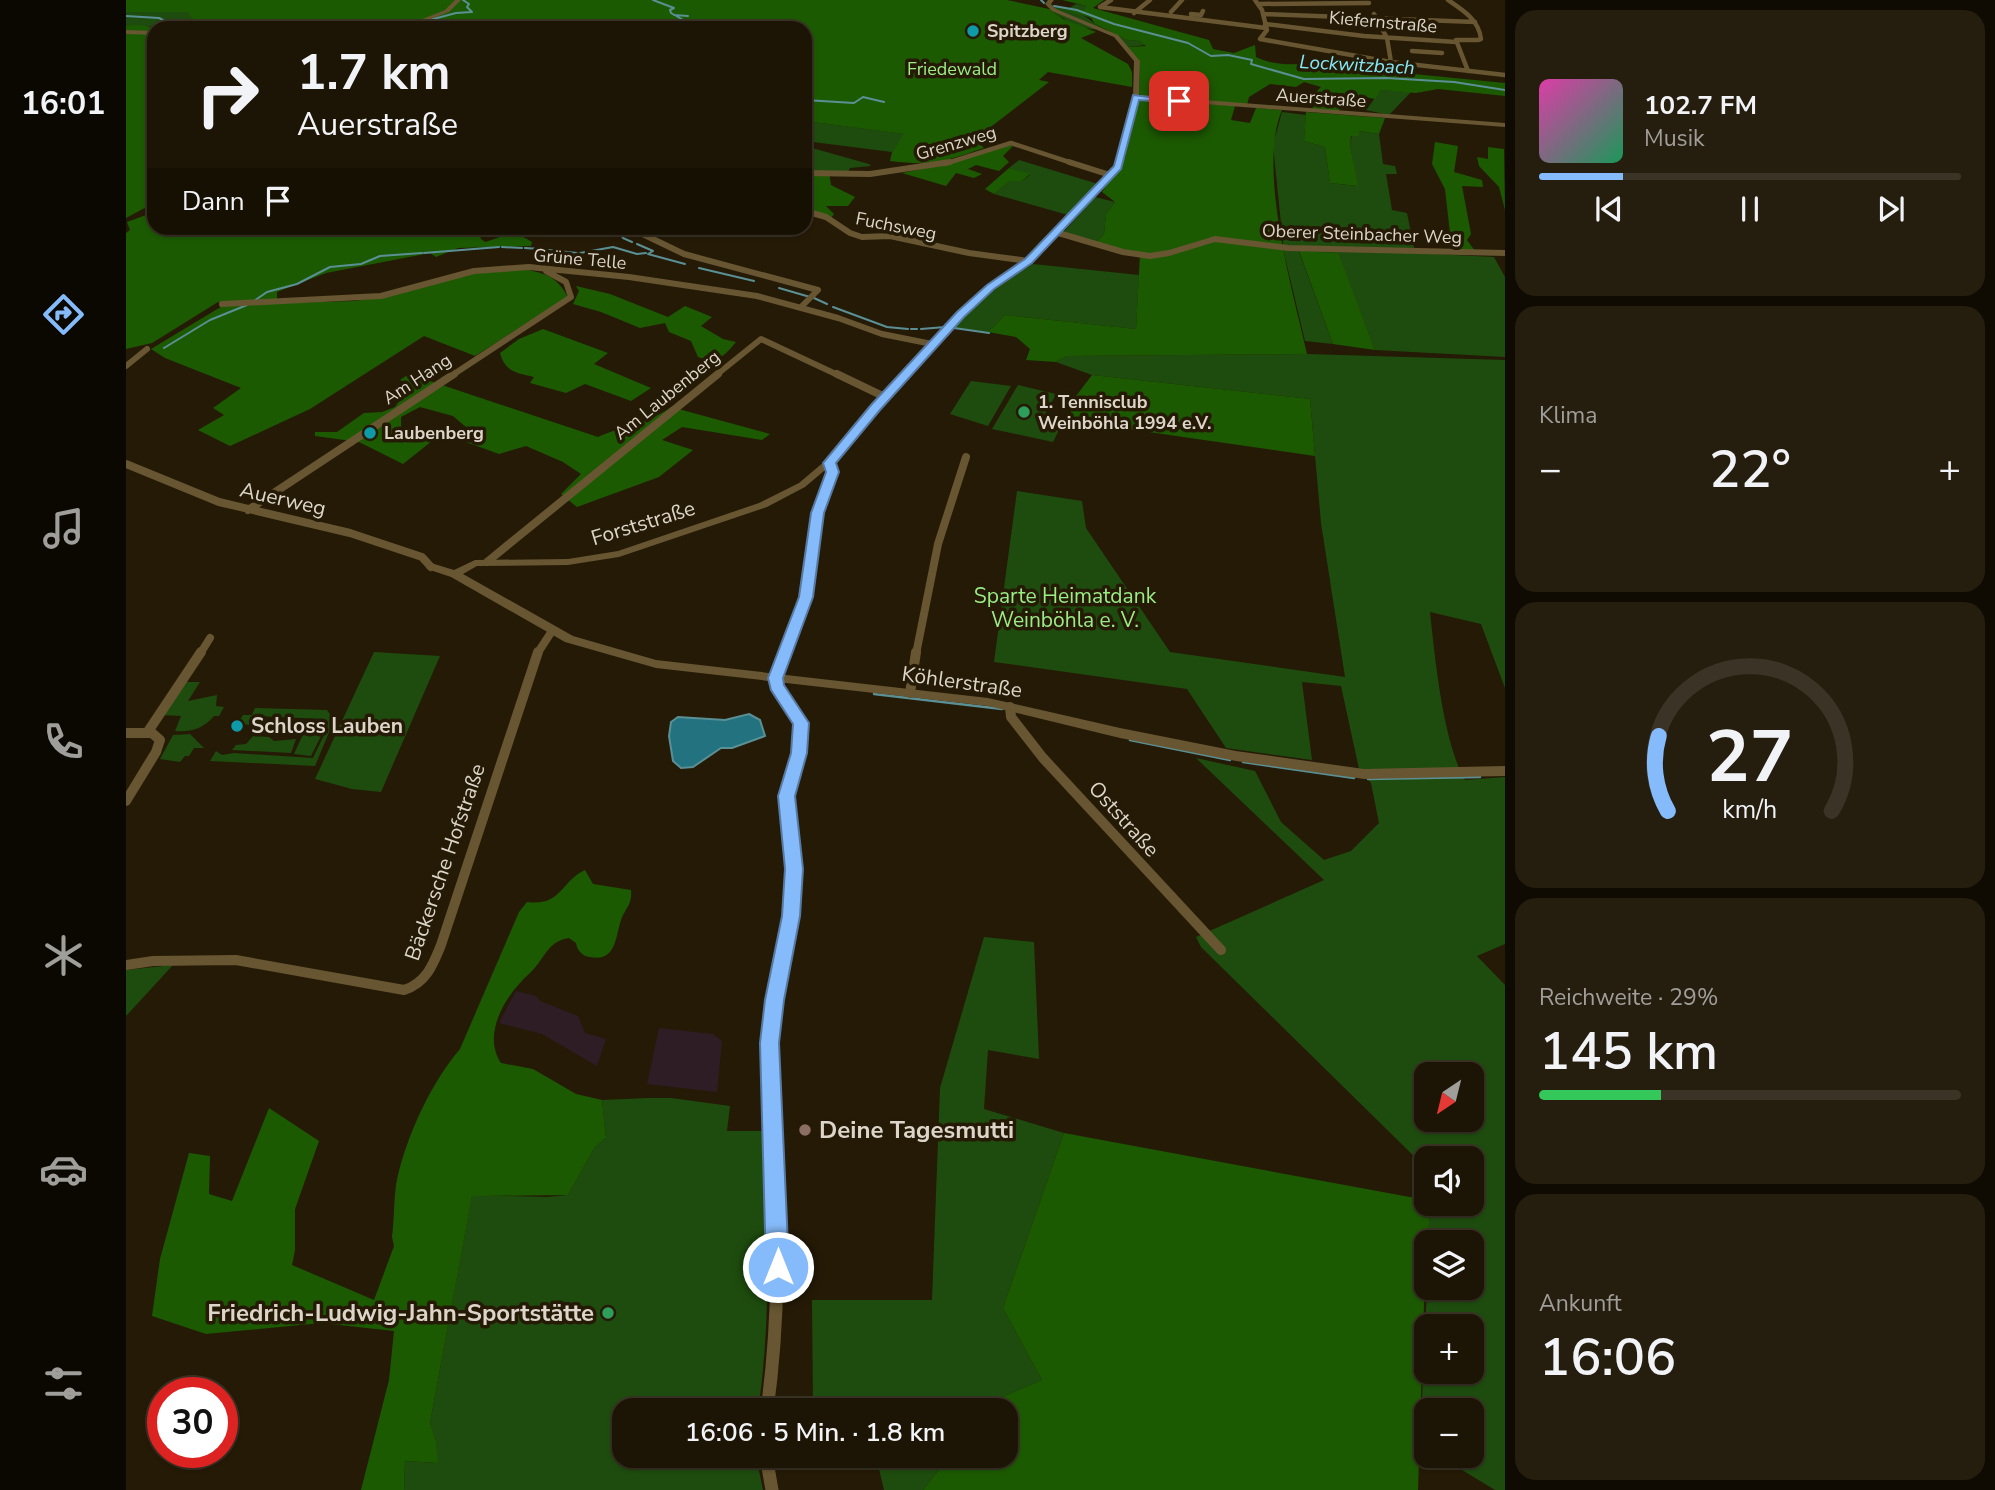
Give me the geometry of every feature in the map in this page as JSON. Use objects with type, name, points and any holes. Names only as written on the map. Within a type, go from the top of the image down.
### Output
[{"type":"street","points":[[422,21],[447,12],[458,0]]},
{"type":"street","points":[[1051,0],[1048,4],[1054,10],[1121,40],[1137,61],[1136,97],[1122,158],[1110,175],[1055,232]]},
{"type":"street","points":[[1111,0],[1100,7],[1201,15],[1203,10]]},
{"type":"street","points":[[1137,10],[1150,0]]},
{"type":"street","points":[[1171,12],[1182,0]]},
{"type":"street","points":[[1448,0],[1475,22],[1481,39],[1458,39],[1456,42],[1468,71]]},
{"type":"street","points":[[1256,2],[1368,1],[1387,38],[1391,62]]},
{"type":"street","points":[[1256,2],[1263,13],[1266,26],[1266,33],[1260,39],[1391,62],[1505,75]]},
{"type":"street","name":"Kiefernstraße","points":[[1137,10],[1266,26],[1456,42]]},
{"type":"street","points":[[1263,13],[1475,22]]},
{"type":"street","points":[[126,32],[147,33]]},
{"type":"street","points":[[1412,51],[1442,53]]},
{"type":"street","points":[[1428,52],[1428,67]]},
{"type":"street","name":"Auerstraße","points":[[1136,97],[1505,125]]},
{"type":"street","name":"Grenzweg","points":[[812,173],[870,174],[910,170],[943,164],[1011,143],[1110,175]]},
{"type":"street","name":"Fuchsweg","points":[[812,213],[826,217],[850,233],[863,237],[890,236],[969,253],[1028,261]]},
{"type":"street","name":"Oberer Steinbacher Weg","points":[[1055,232],[1139,254],[1163,255],[1203,240],[1214,239],[1288,248],[1505,253]]},
{"type":"street","name":"Forststraße","points":[[455,574],[467,565],[486,562],[568,562],[619,554],[777,499],[802,485],[830,463],[932,344],[979,297],[1028,261],[1055,232]]},
{"type":"street","points":[[645,235],[684,254],[818,290],[801,307]]},
{"type":"street","name":"Grüne Telle","points":[[222,304],[381,296],[474,271],[529,267],[545,271],[572,270],[757,296],[801,307],[882,334],[932,344]]},
{"type":"street","name":"Am Hang","points":[[248,510],[571,298],[566,282],[545,271]]},
{"type":"street","name":"Am Laubenberg","points":[[486,562],[761,339],[885,397]]},
{"type":"street","points":[[126,366],[147,349]]},
{"type":"street","points":[[910,693],[919,625],[932,567],[944,518],[966,457]]},
{"type":"street","points":[[769,1398],[778,1323],[778,1214],[770,1036],[792,904],[794,869],[786,796],[799,753],[801,727],[800,720],[776,686],[775,678],[806,597],[818,513],[832,472],[830,463]]},
{"type":"street","name":"Auerweg","points":[[126,464],[209,499],[357,535],[422,557],[431,567]]},
{"type":"street","name":"Köhlerstraße","points":[[431,567],[455,574],[552,631],[586,646],[656,664],[1010,707],[1146,738],[1342,772],[1375,774],[1505,771]]},
{"type":"street","name":"Bäckersche Hofstraße","points":[[126,965],[153,961],[236,960],[404,990],[419,985],[433,966],[441,946],[493,782],[528,684],[533,657],[552,631]]},
{"type":"street","points":[[147,733],[210,638]]},
{"type":"street","name":"Oststraße","points":[[1010,707],[1011,717],[1043,758],[1221,950]]},
{"type":"street","points":[[126,733],[156,734],[159,744],[126,801]]},
{"type":"street","points":[[768,1468],[772,1490]]},
{"type":"shaded area","points":[[516,991],[536,996],[540,1001],[578,1016],[585,1033],[606,1039],[597,1066],[542,1034],[499,1023]]},
{"type":"shaded area","points":[[659,1028],[713,1034],[722,1041],[717,1092],[647,1084]]},
{"type":"green space","name":"Friedewald","points":[[126,0],[1007,0],[1049,9],[1063,19],[1096,32],[1081,38],[1128,64],[1132,72],[1132,87],[1048,72],[1039,80],[1049,82],[975,139],[984,148],[938,162],[890,161],[892,152],[904,134],[812,122],[812,21],[228,21],[193,19],[187,12],[126,12]]},
{"type":"green space","points":[[1062,0],[1104,0],[1093,8],[1209,40],[1213,49],[1234,53],[1255,45],[1256,57],[1268,62],[1328,63],[1350,67],[1370,75],[1373,70],[1505,83],[1505,96],[1438,89],[1416,93],[1381,90],[1375,99],[1355,95],[1337,112],[1311,110],[1320,98],[1312,96],[1321,87],[1304,82],[1296,87],[1270,84],[1249,97],[1247,105],[1143,96],[1139,94],[1140,64],[1128,47],[1146,46],[1095,24],[1091,18],[1067,10],[1084,10],[1087,6]]},
{"type":"green space","points":[[1076,4],[1088,6],[1084,10],[1069,9],[1128,40],[1139,41],[1145,45],[1128,47],[1105,29],[1083,27],[1049,9],[1055,6],[1069,8]]},
{"type":"green space","points":[[126,12],[187,12],[194,19],[228,21],[147,21],[147,26],[126,26]]},
{"type":"green space","points":[[126,26],[147,26],[147,207],[126,218]]},
{"type":"green space","points":[[1381,90],[1411,92],[1389,115],[1366,110]]},
{"type":"green space","points":[[1143,98],[1235,106],[1231,120],[1250,123],[1256,108],[1282,110],[1275,135],[1275,196],[1286,265],[1307,354],[1066,356],[1056,362],[1026,360],[1030,349],[1016,337],[988,332],[1005,315],[1136,329],[1140,254],[1096,242],[1104,234],[1106,214],[1115,202],[1102,192],[1125,158],[1137,105]]},
{"type":"green space","points":[[1282,112],[1306,115],[1304,141],[1325,147],[1330,183],[1357,186],[1350,144],[1352,135],[1359,131],[1379,134],[1383,164],[1395,166],[1397,174],[1386,174],[1392,210],[1407,213],[1415,253],[1494,257],[1505,277],[1505,357],[1375,350],[1337,253],[1299,252],[1333,344],[1305,341],[1284,253],[1273,145]]},
{"type":"green space","points":[[1306,112],[1385,118],[1379,134],[1359,131],[1359,136],[1351,136],[1350,145],[1358,186],[1330,183],[1325,147],[1304,141]]},
{"type":"green space","points":[[812,122],[905,134],[892,152],[812,142]]},
{"type":"green space","points":[[1435,142],[1458,146],[1454,172],[1482,180],[1483,187],[1462,186],[1471,234],[1467,240],[1475,251],[1452,251],[1445,189],[1432,164]]},
{"type":"green space","points":[[1008,145],[1013,146],[1003,156],[1009,162],[999,171],[976,165],[968,169],[982,174],[974,178],[956,173],[946,186],[902,173],[956,162]]},
{"type":"green space","points":[[1488,147],[1504,149],[1505,210],[1499,187],[1479,166],[1477,157],[1488,159]]},
{"type":"green space","points":[[812,148],[871,166],[850,168],[848,172],[812,172]]},
{"type":"green space","points":[[1019,160],[1098,184],[1068,215],[994,194],[1010,181],[1022,181],[1030,175],[1009,168]]},
{"type":"green space","points":[[1009,168],[1030,174],[1022,181],[1010,181],[994,194],[985,189]]},
{"type":"green space","points":[[829,172],[831,185],[855,197],[848,206],[826,206],[834,214],[831,218],[812,212],[812,173]]},
{"type":"green space","points":[[1095,197],[1115,202],[1106,214],[1104,234],[1096,242],[1063,233]]},
{"type":"green space","points":[[147,215],[147,235],[484,235],[480,238],[485,242],[504,235],[516,235],[532,242],[531,246],[458,248],[436,257],[430,253],[326,273],[277,292],[277,299],[218,302],[152,343],[126,349],[126,233],[130,230],[127,222]]},
{"type":"green space","points":[[1299,251],[1338,253],[1375,350],[1333,344]]},
{"type":"green space","points":[[1033,264],[1139,275],[1136,329],[1005,315],[988,332],[952,328],[1000,285]]},
{"type":"green space","points":[[524,269],[550,277],[568,297],[475,356],[424,336],[310,409],[230,446],[198,430],[224,415],[213,408],[241,388],[165,358],[151,349],[224,305],[354,301],[391,296],[474,273]]},
{"type":"green space","points":[[576,286],[610,294],[668,317],[685,306],[712,317],[701,326],[723,339],[736,342],[720,358],[711,360],[698,357],[691,341],[669,332],[665,323],[640,328],[573,304],[579,291]]},
{"type":"green space","points":[[543,329],[608,353],[594,364],[651,388],[631,401],[585,384],[566,393],[530,383],[534,377],[508,368],[500,353],[519,339]]},
{"type":"green space","name":"Sparte Heimatdank Weinböhla e. V.","points":[[1307,354],[1505,360],[1505,688],[1481,624],[1430,612],[1441,699],[1457,764],[1465,780],[1505,777],[1505,944],[1477,956],[1505,985],[1505,1490],[1495,1490],[1459,1468],[1484,1468],[1484,1398],[1422,1398],[1423,1384],[1484,1384],[1484,1314],[1426,1314],[1426,1300],[1484,1300],[1484,1230],[1429,1230],[1429,1216],[1484,1216],[1484,1146],[1414,1146],[1414,1156],[1201,947],[1196,937],[1324,880],[1196,758],[1255,771],[1281,822],[1324,860],[1351,851],[1379,823],[1371,783],[1359,769],[1341,686],[1302,682],[1312,760],[1226,748],[1187,689],[994,662],[1017,491],[1082,501],[1086,528],[1170,652],[1345,677],[1321,523],[1310,399],[1092,375],[1056,362],[1066,356]]},
{"type":"green space","points":[[409,374],[598,437],[655,416],[671,407],[770,434],[762,440],[682,427],[662,440],[693,450],[659,477],[577,507],[561,494],[581,474],[563,462],[526,446],[499,454],[463,441],[473,433],[453,416],[420,407],[401,417],[401,427],[432,441],[403,464],[359,442],[315,436],[315,432],[337,432],[364,413],[382,412],[395,407],[410,385],[400,380]]},
{"type":"green space","points":[[1092,375],[1310,399],[1315,456],[1072,421],[1070,404]]},
{"type":"green space","points":[[971,381],[1011,386],[988,426],[950,414]]},
{"type":"green space","name":"1. Tennisclub Weinböhla 1994 e.V.","points":[[1018,385],[1056,394],[1044,417],[1062,424],[1053,442],[992,429]]},
{"type":"green space","points":[[374,652],[440,656],[381,792],[352,789],[315,779]]},
{"type":"green space","points":[[183,682],[200,682],[188,701],[217,695],[216,706],[224,707],[219,716],[214,716],[201,727],[175,731],[181,716],[162,715]]},
{"type":"green space","points":[[255,708],[327,710],[331,716],[330,730],[315,766],[210,761],[216,751],[222,755],[234,753],[313,758],[325,733],[325,719],[252,716],[249,725],[238,723],[243,715],[252,715]]},
{"type":"green space","points":[[255,720],[306,721],[298,736],[285,735],[279,730],[271,734],[254,733],[258,725],[253,725]]},
{"type":"green space","points":[[309,721],[323,722],[322,734],[311,756],[294,754]]},
{"type":"green space","points":[[190,734],[204,748],[194,748],[189,756],[185,756],[180,762],[160,759],[173,735]]},
{"type":"green space","points":[[253,736],[269,737],[274,741],[296,739],[291,753],[232,750],[236,745],[246,744]]},
{"type":"green space","points":[[585,870],[593,884],[631,890],[630,901],[611,951],[599,958],[590,957],[580,952],[576,943],[569,938],[556,943],[505,1002],[495,1027],[494,1039],[501,1063],[533,1069],[576,1094],[602,1100],[606,1138],[595,1147],[568,1195],[472,1196],[430,1423],[436,1441],[438,1463],[405,1461],[404,1490],[361,1490],[389,1380],[394,1331],[321,1323],[206,1334],[152,1316],[160,1259],[189,1153],[210,1156],[209,1194],[232,1201],[269,1108],[319,1141],[295,1209],[295,1250],[292,1265],[374,1300],[394,1246],[392,1237],[399,1171],[423,1107],[440,1076],[460,1049],[519,912],[527,902],[547,901],[554,897],[577,874]]},
{"type":"green space","points":[[984,937],[1034,942],[1039,1059],[988,1050],[984,1109],[1064,1133],[1003,1308],[1042,1380],[1000,1398],[813,1398],[812,1300],[932,1300],[940,1088]]},
{"type":"green space","points":[[173,965],[126,1016],[126,970]]},
{"type":"green space","name":"Friedrich-Ludwig-Jahn-Sportstätte","points":[[671,1098],[730,1106],[727,1131],[765,1131],[768,1271],[759,1398],[612,1398],[612,1468],[758,1468],[763,1490],[404,1490],[405,1461],[437,1463],[436,1441],[430,1423],[472,1195],[568,1195],[595,1147],[606,1138],[602,1100]]},
{"type":"green space","points":[[1064,1133],[1414,1198],[1414,1216],[1429,1216],[1429,1230],[1414,1230],[1414,1300],[1424,1300],[1424,1314],[1414,1314],[1414,1384],[1421,1384],[1421,1398],[1414,1398],[1414,1468],[1419,1468],[1418,1490],[923,1490],[940,1468],[1018,1468],[1018,1398],[1000,1398],[1042,1380],[1003,1308]]},
{"type":"green space","points":[[879,1468],[940,1468],[923,1490],[884,1490]]},
{"type":"water","points":[[749,714],[760,720],[765,736],[732,748],[721,748],[693,767],[681,768],[673,761],[669,736],[671,722],[678,717],[725,720]]},
{"type":"waterway","name":"Lockwitzbach","points":[[426,21],[472,12],[467,7],[469,4],[463,0]]},
{"type":"waterway","points":[[653,0],[674,8],[670,10],[675,15]]},
{"type":"waterway","name":"Lockwitzbach","points":[[1041,0],[1044,3]]},
{"type":"waterway","name":"Lockwitzbach","points":[[1054,6],[1077,10],[1114,24],[1188,43],[1211,56],[1228,55],[1252,60],[1251,64],[1304,79],[1386,78],[1454,82],[1505,90]]},
{"type":"waterway","points":[[675,15],[685,21]]},
{"type":"waterway","points":[[675,15],[688,16]]},
{"type":"waterway","name":"Lockwitzbach","points":[[126,16],[159,18],[165,21]]},
{"type":"waterway","points":[[812,100],[854,103],[863,97],[884,102]]},
{"type":"waterway","points":[[622,235],[632,242]]},
{"type":"waterway","points":[[637,244],[653,251],[648,254],[685,264]]},
{"type":"waterway","points":[[424,253],[499,247]]},
{"type":"waterway","points":[[502,247],[522,248]]},
{"type":"waterway","points":[[580,253],[613,247],[637,254],[646,253]]},
{"type":"waterway","points":[[525,248],[541,249]]},
{"type":"waterway","points":[[548,250],[577,253]]},
{"type":"waterway","points":[[254,301],[267,292],[297,284],[330,267],[361,264],[380,256],[422,253]]},
{"type":"waterway","points":[[699,268],[754,281]]},
{"type":"waterway","points":[[779,288],[810,297]]},
{"type":"waterway","points":[[814,298],[827,304]]},
{"type":"waterway","points":[[164,348],[210,320],[247,305]]},
{"type":"waterway","points":[[833,307],[887,327],[908,329]]},
{"type":"waterway","points":[[921,329],[945,327]]},
{"type":"waterway","points":[[954,328],[989,333]]},
{"type":"waterway","points":[[911,329],[917,329]]},
{"type":"waterway","points":[[874,694],[1002,709]]},
{"type":"waterway","points":[[1130,740],[1230,760]]},
{"type":"waterway","points":[[1243,762],[1354,778]]},
{"type":"waterway","points":[[1368,779],[1480,777]]},
{"type":"place","name":"Spitzberg","points":[[973,31]]},
{"type":"place","name":"1. Tennisclub Weinböhla 1994 e.V.","points":[[1024,412]]},
{"type":"place","name":"Laubenberg","points":[[370,433]]},
{"type":"place","name":"Schloss Lauben","points":[[237,726]]},
{"type":"place","name":"Deine Tagesmutti","points":[[805,1130]]},
{"type":"place","name":"Friedrich-Ludwig-Jahn-Sportstätte","points":[[608,1313]]},
{"type":"route","points":[[778,1267],[770,1043],[791,916],[794,869],[786,796],[799,753],[801,723],[797,713],[776,686],[775,678],[806,597],[818,513],[832,472],[830,463],[960,314],[990,287],[1028,261],[1118,167],[1136,97],[1179,101]]}]
